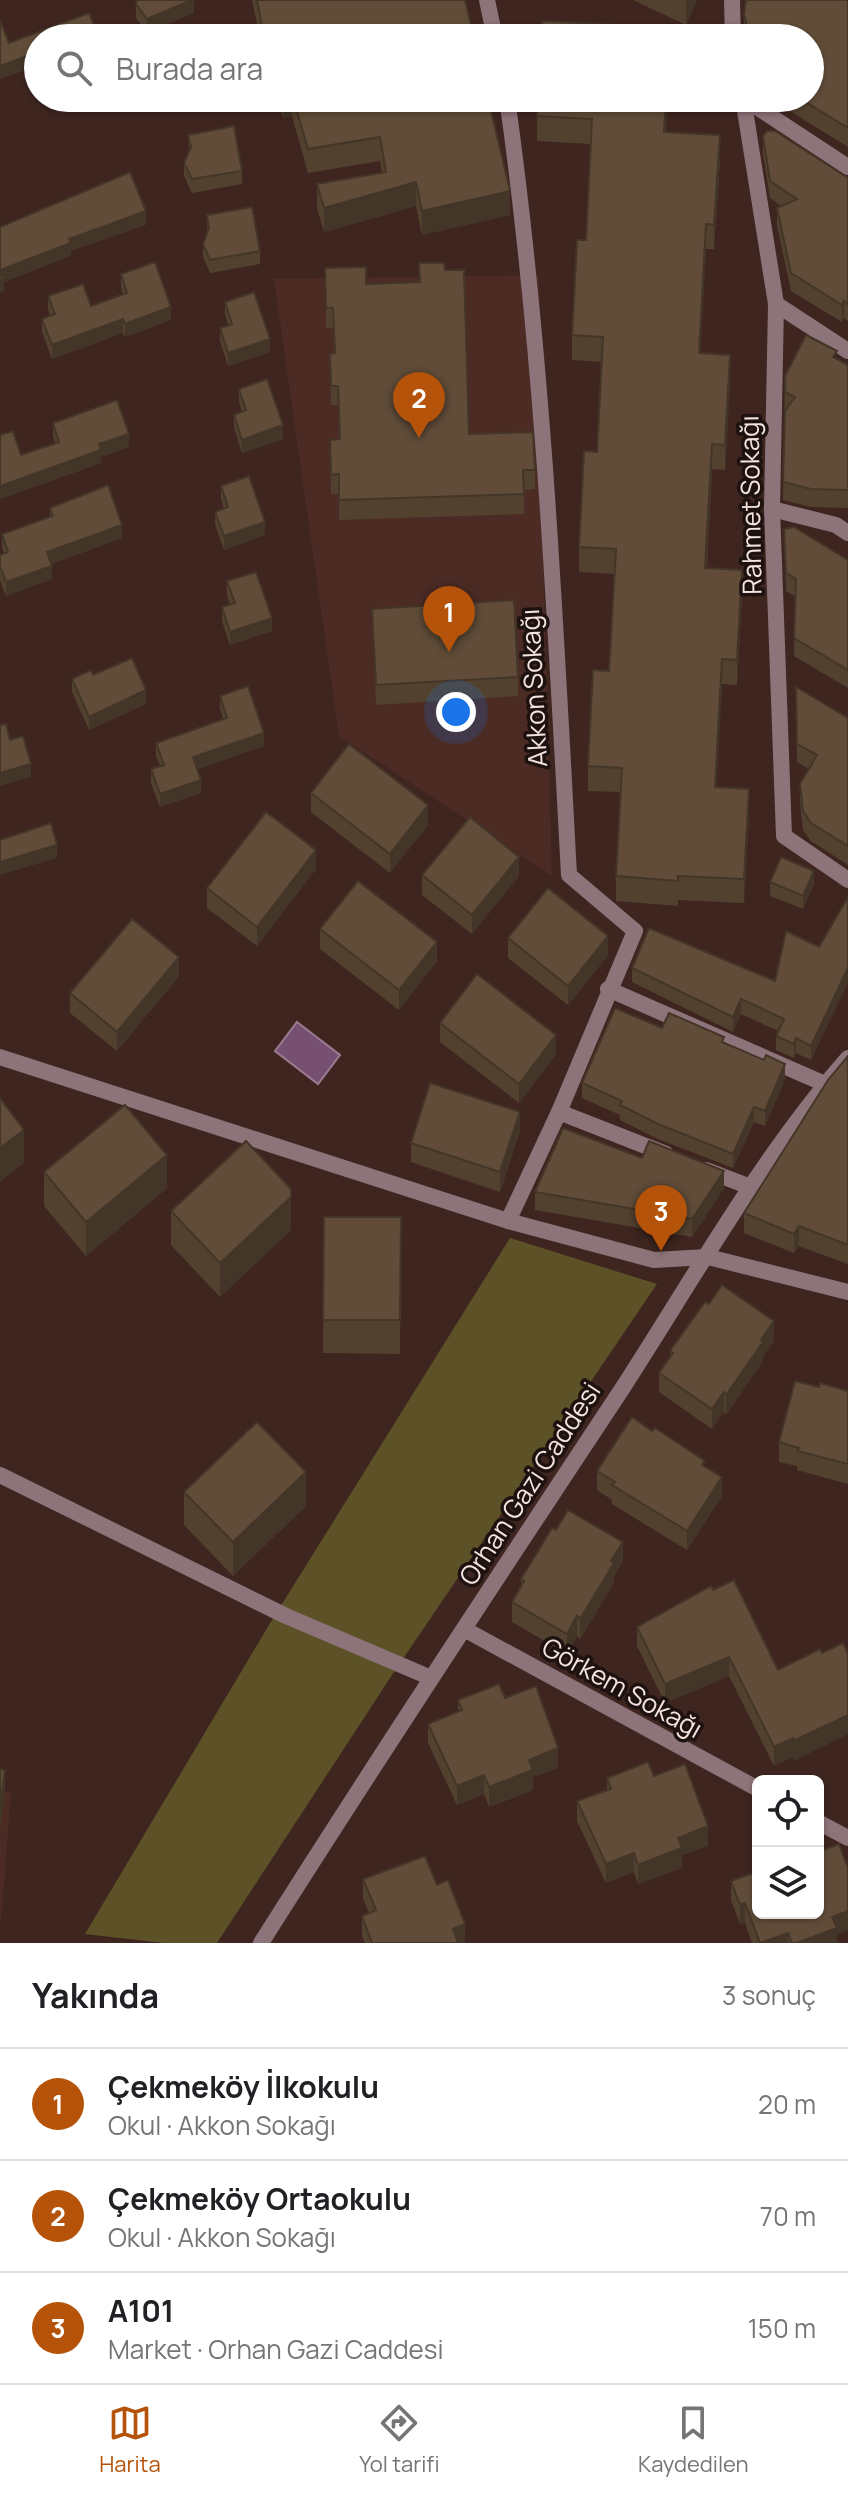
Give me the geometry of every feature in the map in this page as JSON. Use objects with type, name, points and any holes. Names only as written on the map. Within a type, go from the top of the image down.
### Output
[{"type":"street","points":[[487,0],[492,24]]},
{"type":"street","points":[[732,0],[733,24]]},
{"type":"street","name":"Akkon Sokağı","points":[[508,1221],[559,1112],[608,989],[635,931],[569,875],[554,607],[525,230],[509,112]]},
{"type":"street","name":"Rahmet Sokağı","points":[[745,112],[776,304],[772,509],[787,685],[784,836],[848,880]]},
{"type":"street","points":[[764,112],[848,167]]},
{"type":"street","points":[[776,304],[848,351]]},
{"type":"street","points":[[772,509],[836,525],[848,533]]},
{"type":"street","points":[[608,989],[825,1084]]},
{"type":"street","points":[[0,1057],[508,1221],[654,1260],[708,1257],[848,1292]]},
{"type":"street","name":"Orhan Gazi Caddesi","points":[[261,1943],[429,1677],[464,1629],[753,1188],[825,1084],[848,1058]]},
{"type":"street","points":[[559,1112],[753,1188]]},
{"type":"street","points":[[0,1475],[286,1616],[429,1677]]},
{"type":"street","name":"Görkem Sokağı","points":[[464,1629],[752,1786]]},
{"type":"street","points":[[824,1825],[848,1838]]},
{"type":"shaded area","points":[[539,275],[552,876],[339,736],[274,279]]},
{"type":"shaded area","points":[[297,1022],[340,1055],[318,1084],[275,1051]]},
{"type":"shaded area","points":[[510,1238],[657,1284],[392,1675],[217,1943],[164,1943],[85,1934],[272,1620]]},
{"type":"shaded area","points":[[0,1791],[11,1792],[1,1923],[0,1922]]},
{"type":"building","points":[[137,0],[192,0],[147,19],[136,4]]},
{"type":"building","points":[[257,0],[465,0],[471,24],[262,24]]},
{"type":"building","points":[[746,0],[848,0],[848,128],[822,112],[824,24],[747,24]]},
{"type":"building","points":[[89,13],[93,24],[60,24]]},
{"type":"building","points":[[0,20],[9,43],[24,37],[24,57],[0,66]]},
{"type":"building","points":[[542,21],[597,24],[542,24]]},
{"type":"building","points":[[297,112],[491,112],[510,191],[422,211],[416,182],[324,208],[317,184],[386,172],[380,137],[308,149]]},
{"type":"building","points":[[537,112],[665,112],[664,132],[720,135],[714,225],[706,224],[699,353],[730,355],[725,445],[712,444],[705,568],[742,570],[737,660],[722,659],[715,787],[749,789],[744,879],[678,876],[678,881],[616,876],[622,768],[588,766],[593,670],[609,671],[616,549],[579,547],[584,451],[597,452],[603,337],[572,335],[577,240],[586,240],[592,119],[537,116]]},
{"type":"building","points":[[234,126],[242,171],[192,179],[184,163],[191,147],[188,135]]},
{"type":"building","points":[[767,131],[775,131],[848,178],[848,304],[844,301],[842,305],[791,273],[777,208],[797,199],[770,181],[763,136]]},
{"type":"building","points":[[130,172],[146,211],[69,239],[71,243],[0,270],[0,227]]},
{"type":"building","points":[[252,207],[260,251],[210,260],[203,244],[209,228],[207,215]]},
{"type":"building","points":[[155,262],[171,307],[125,324],[123,319],[52,345],[42,319],[55,314],[48,296],[83,284],[91,306],[127,293],[121,274]]},
{"type":"building","points":[[419,263],[444,263],[445,270],[464,270],[469,434],[533,432],[535,470],[523,470],[524,494],[339,500],[339,474],[331,475],[330,440],[340,439],[338,386],[331,386],[330,354],[335,353],[333,308],[326,308],[325,268],[366,267],[366,284],[420,282]]},
{"type":"building","points":[[254,292],[270,339],[228,353],[220,328],[232,324],[225,302]]},
{"type":"building","points":[[806,335],[837,351],[833,357],[848,365],[848,490],[811,489],[783,482],[785,411],[795,397],[785,392],[785,376]]},
{"type":"building","points":[[267,379],[283,425],[242,440],[234,415],[246,410],[239,389]]},
{"type":"building","points":[[117,400],[129,434],[99,444],[101,450],[0,486],[0,435],[13,431],[21,455],[59,442],[53,423]]},
{"type":"building","points":[[249,476],[265,522],[224,536],[215,512],[228,507],[221,486]]},
{"type":"building","points":[[108,485],[122,525],[47,552],[52,566],[6,582],[0,566],[0,555],[8,552],[2,534],[53,516],[50,508]]},
{"type":"building","points":[[794,527],[848,560],[848,670],[794,638],[796,579],[786,573],[784,529]]},
{"type":"building","points":[[256,572],[272,618],[230,632],[222,607],[235,603],[227,581]]},
{"type":"building","points":[[514,600],[518,677],[376,685],[372,609]]},
{"type":"building","points":[[132,658],[146,690],[89,717],[72,679],[91,670],[93,675]]},
{"type":"building","points":[[248,686],[264,733],[193,757],[201,780],[160,794],[151,769],[164,765],[156,743],[227,718],[220,696]]},
{"type":"building","points":[[796,687],[848,718],[848,846],[811,823],[803,811],[800,784],[817,755],[797,744]]},
{"type":"building","points":[[6,724],[10,740],[23,736],[31,764],[0,773],[0,725]]},
{"type":"building","points":[[349,744],[428,805],[390,854],[311,793]]},
{"type":"building","points":[[266,812],[316,850],[257,927],[207,888]]},
{"type":"building","points":[[470,817],[519,857],[472,915],[422,875]]},
{"type":"building","points":[[51,823],[57,845],[0,862],[0,840]]},
{"type":"building","points":[[781,857],[814,871],[803,896],[770,882]]},
{"type":"building","points":[[358,881],[437,942],[399,990],[320,929]]},
{"type":"building","points":[[548,888],[608,936],[568,986],[508,938]]},
{"type":"building","points":[[848,897],[848,968],[811,1046],[796,1038],[794,1044],[776,1036],[784,1019],[741,999],[733,1017],[632,968],[649,928],[775,981],[786,931],[819,947]]},
{"type":"building","points":[[132,919],[179,957],[117,1032],[70,993]]},
{"type":"building","points":[[477,974],[556,1035],[519,1084],[440,1023]]},
{"type":"building","points":[[615,1008],[662,1028],[669,1013],[724,1037],[722,1042],[764,1060],[766,1055],[785,1064],[765,1111],[754,1107],[733,1154],[658,1124],[620,1105],[622,1101],[582,1083]]},
{"type":"building","points":[[848,1056],[848,1245],[799,1226],[794,1234],[744,1213],[828,1080]]},
{"type":"building","points":[[430,1083],[520,1112],[500,1172],[411,1143]]},
{"type":"building","points":[[0,1098],[24,1130],[0,1148]]},
{"type":"building","points":[[125,1105],[167,1155],[86,1222],[44,1172]]},
{"type":"building","points":[[563,1128],[642,1158],[649,1141],[724,1171],[692,1219],[535,1192]]},
{"type":"building","points":[[246,1141],[291,1189],[291,1197],[220,1263],[171,1211]]},
{"type":"building","points":[[324,1217],[401,1217],[400,1320],[323,1320]]},
{"type":"building","points":[[722,1285],[774,1321],[726,1395],[724,1392],[712,1409],[659,1373],[673,1353],[670,1351],[705,1302],[709,1304]]},
{"type":"building","points":[[795,1381],[819,1387],[820,1383],[848,1391],[848,1464],[797,1451],[799,1448],[779,1442]]},
{"type":"building","points":[[632,1417],[652,1431],[655,1428],[705,1461],[702,1465],[722,1477],[687,1531],[612,1485],[615,1482],[597,1471]]},
{"type":"building","points":[[257,1422],[306,1472],[233,1542],[184,1492]]},
{"type":"building","points":[[568,1510],[623,1542],[580,1619],[577,1616],[567,1634],[512,1602],[524,1581],[521,1579],[552,1528],[556,1530]]},
{"type":"building","points":[[734,1580],[778,1670],[820,1649],[822,1653],[843,1643],[848,1654],[848,1715],[774,1747],[729,1657],[665,1684],[637,1627],[711,1586],[713,1590]]},
{"type":"building","points":[[499,1684],[505,1698],[536,1686],[558,1748],[529,1760],[533,1770],[489,1787],[484,1775],[457,1786],[428,1724],[462,1710],[458,1700]]},
{"type":"building","points":[[648,1762],[654,1776],[685,1764],[708,1826],[678,1838],[682,1848],[638,1865],[634,1853],[606,1864],[577,1801],[611,1789],[607,1778]]},
{"type":"building","points":[[0,1769],[5,1770],[0,1806]]},
{"type":"building","points":[[839,1844],[848,1868],[848,1911],[832,1917],[837,1928],[797,1943],[792,1943],[788,1933],[760,1943],[745,1903],[740,1905],[731,1881],[752,1873],[752,1919],[824,1919],[824,1850]]},
{"type":"building","points":[[425,1856],[437,1885],[448,1880],[465,1924],[453,1929],[458,1943],[372,1943],[362,1916],[376,1910],[363,1879]]},
{"type":"place","name":"Çekmeköy Ortaokulu","points":[[419,438]]},
{"type":"place","name":"Çekmeköy İlkokulu","points":[[449,652]]},
{"type":"place","name":"A101","points":[[661,1251]]}]
